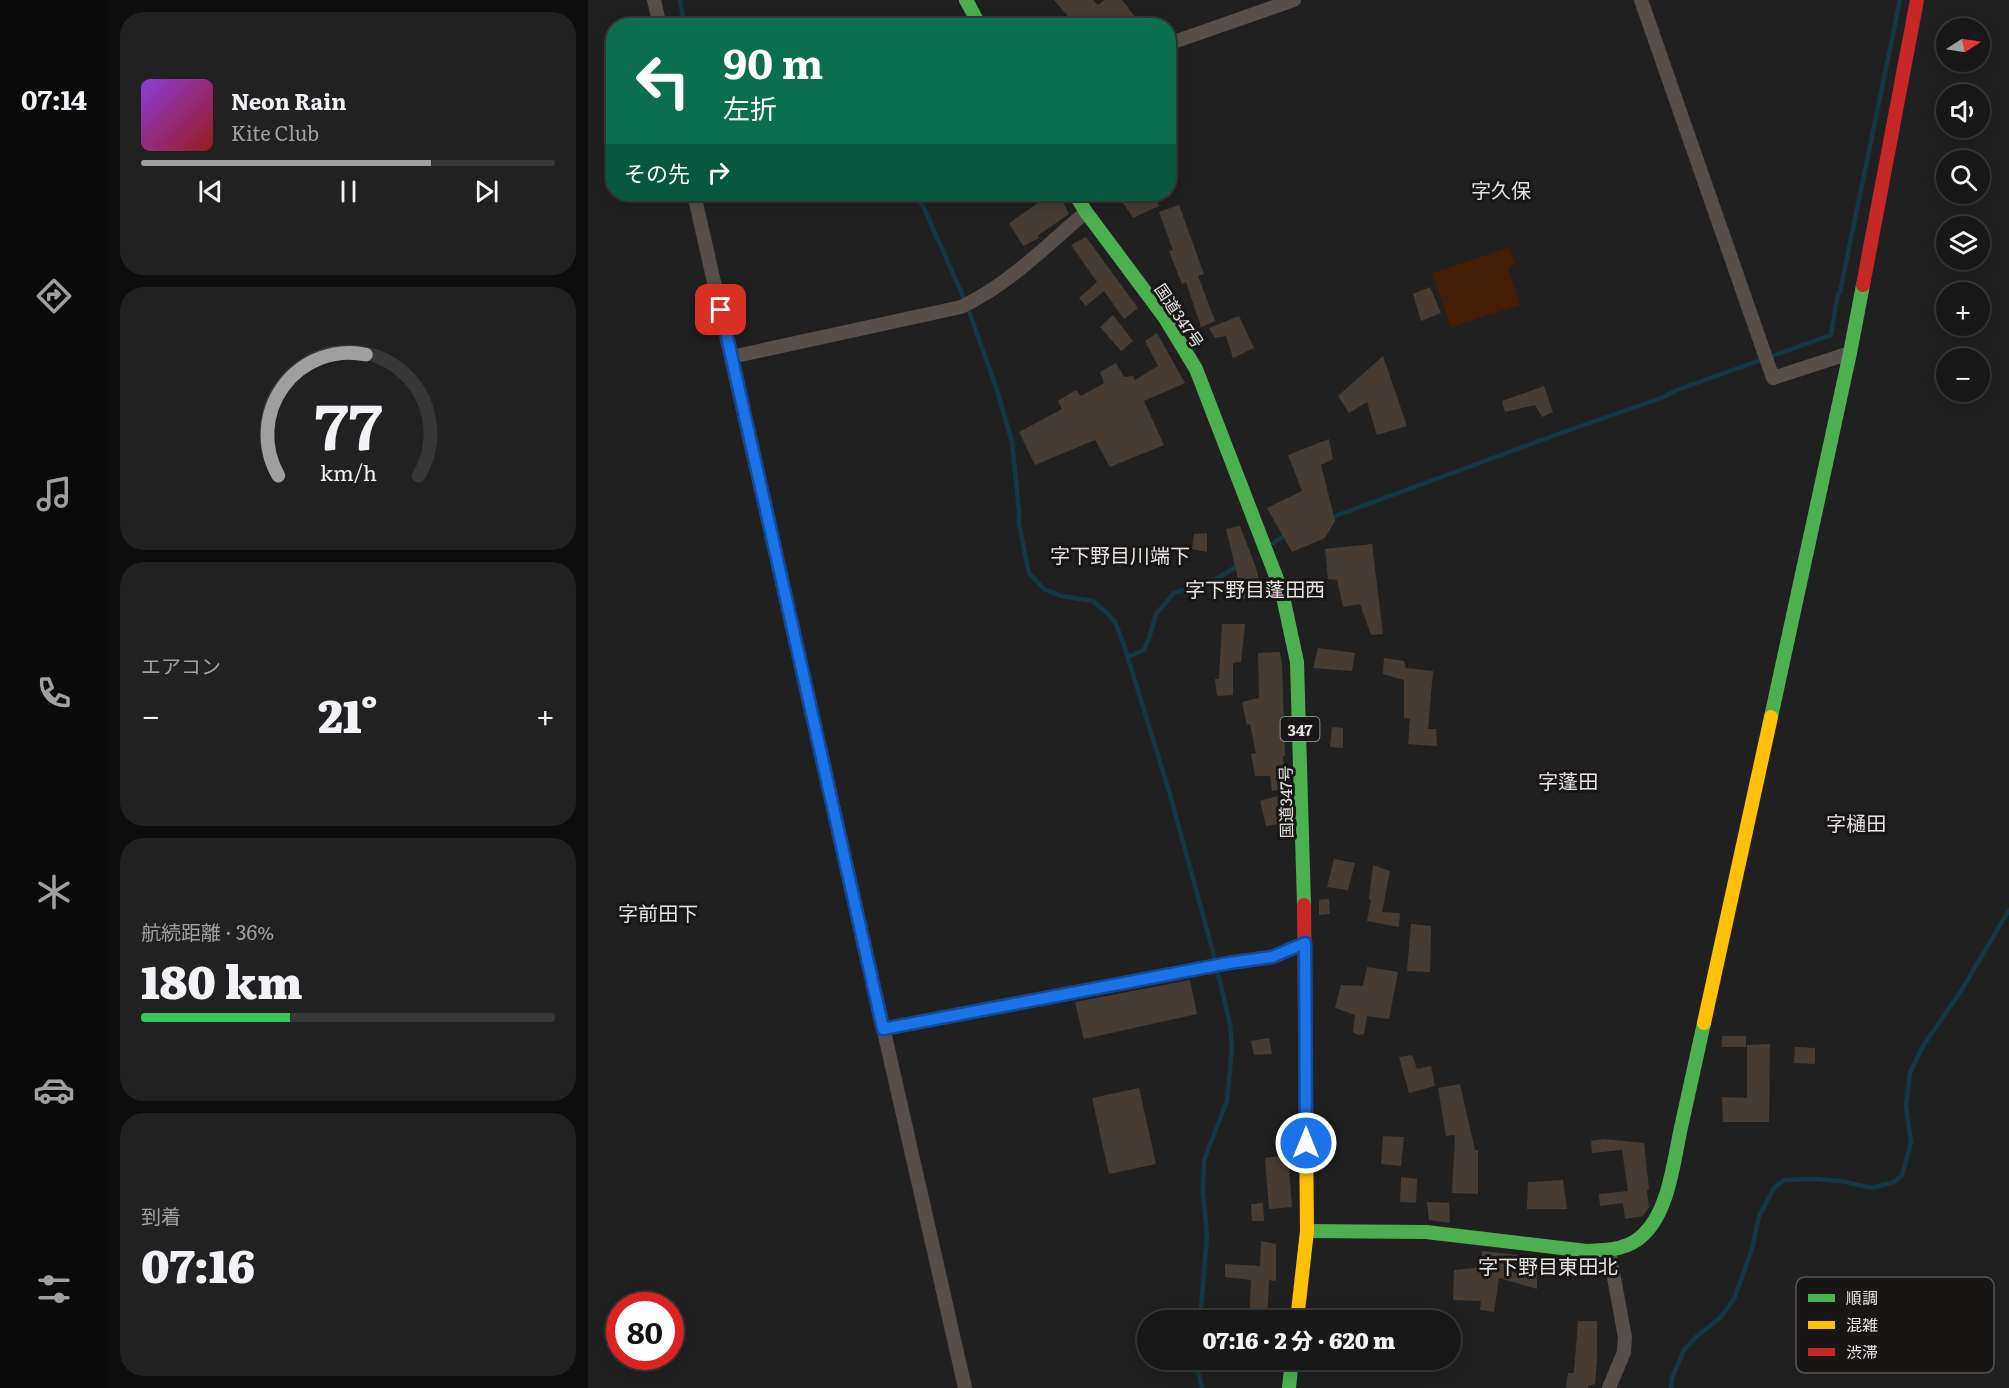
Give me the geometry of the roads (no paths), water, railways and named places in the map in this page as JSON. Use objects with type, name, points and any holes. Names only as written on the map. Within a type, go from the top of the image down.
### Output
[{"type":"main road","points":[[966,0],[976,18]]},
{"type":"main road","points":[[1307,1231],[1426,1232],[1587,1251],[1609,1251],[1627,1247],[1641,1238],[1653,1224],[1666,1196],[1850,353],[1917,0]]},
{"type":"main road","name":"国道347号","points":[[1079,201],[1165,318],[1196,369],[1282,592],[1297,662],[1305,943],[1307,1231],[1298,1310]]},
{"type":"main road","points":[[1289,1388],[1291,1370]]},
{"type":"street","points":[[654,0],[658,18]]},
{"type":"street","points":[[1176,41],[1294,0]]},
{"type":"street","points":[[1641,0],[1773,378],[1850,353]]},
{"type":"street","points":[[696,201],[965,1388]]},
{"type":"street","points":[[731,357],[967,304],[985,296],[1023,267],[1086,212]]},
{"type":"street","points":[[883,1029],[1229,963],[1272,957],[1305,943]]},
{"type":"street","points":[[1609,1251],[1625,1337],[1624,1352],[1609,1388]]},
{"type":"waterway","points":[[680,0],[683,18]]},
{"type":"waterway","points":[[1330,518],[1831,335],[1900,0]]},
{"type":"waterway","points":[[919,201],[966,303],[996,387],[1012,442],[1019,524],[1029,573],[1044,589],[1061,596],[1093,601],[1115,622],[1169,791],[1212,948],[1230,1024],[1232,1047],[1227,1101],[1204,1160],[1203,1192],[1207,1236],[1201,1310]]},
{"type":"waterway","points":[[1273,543],[1288,533]]},
{"type":"waterway","points":[[1128,657],[1144,650],[1156,614],[1174,593],[1215,580],[1240,564]]},
{"type":"waterway","points":[[1671,1388],[1672,1378],[1684,1350],[1697,1336],[1720,1318],[1734,1299],[1752,1249],[1759,1216],[1774,1188],[1784,1180],[1814,1179],[1841,1181],[1872,1188],[1894,1182],[1902,1175],[1911,1143],[1906,1106],[1910,1073],[1923,1046],[1961,991],[2009,910]]},
{"type":"waterway","points":[[1198,1370],[1202,1388]]},
{"type":"district","name":"字久保","points":[[1501,189]]},
{"type":"district","name":"字下野目川端下","points":[[1120,554]]},
{"type":"district","name":"字下野目蓬田西","points":[[1255,588]]},
{"type":"district","name":"字蓬田","points":[[1568,780]]},
{"type":"district","name":"字樋田","points":[[1856,822]]},
{"type":"district","name":"字前田下","points":[[658,912]]},
{"type":"district","name":"字下野目東田北","points":[[1548,1265]]}]
